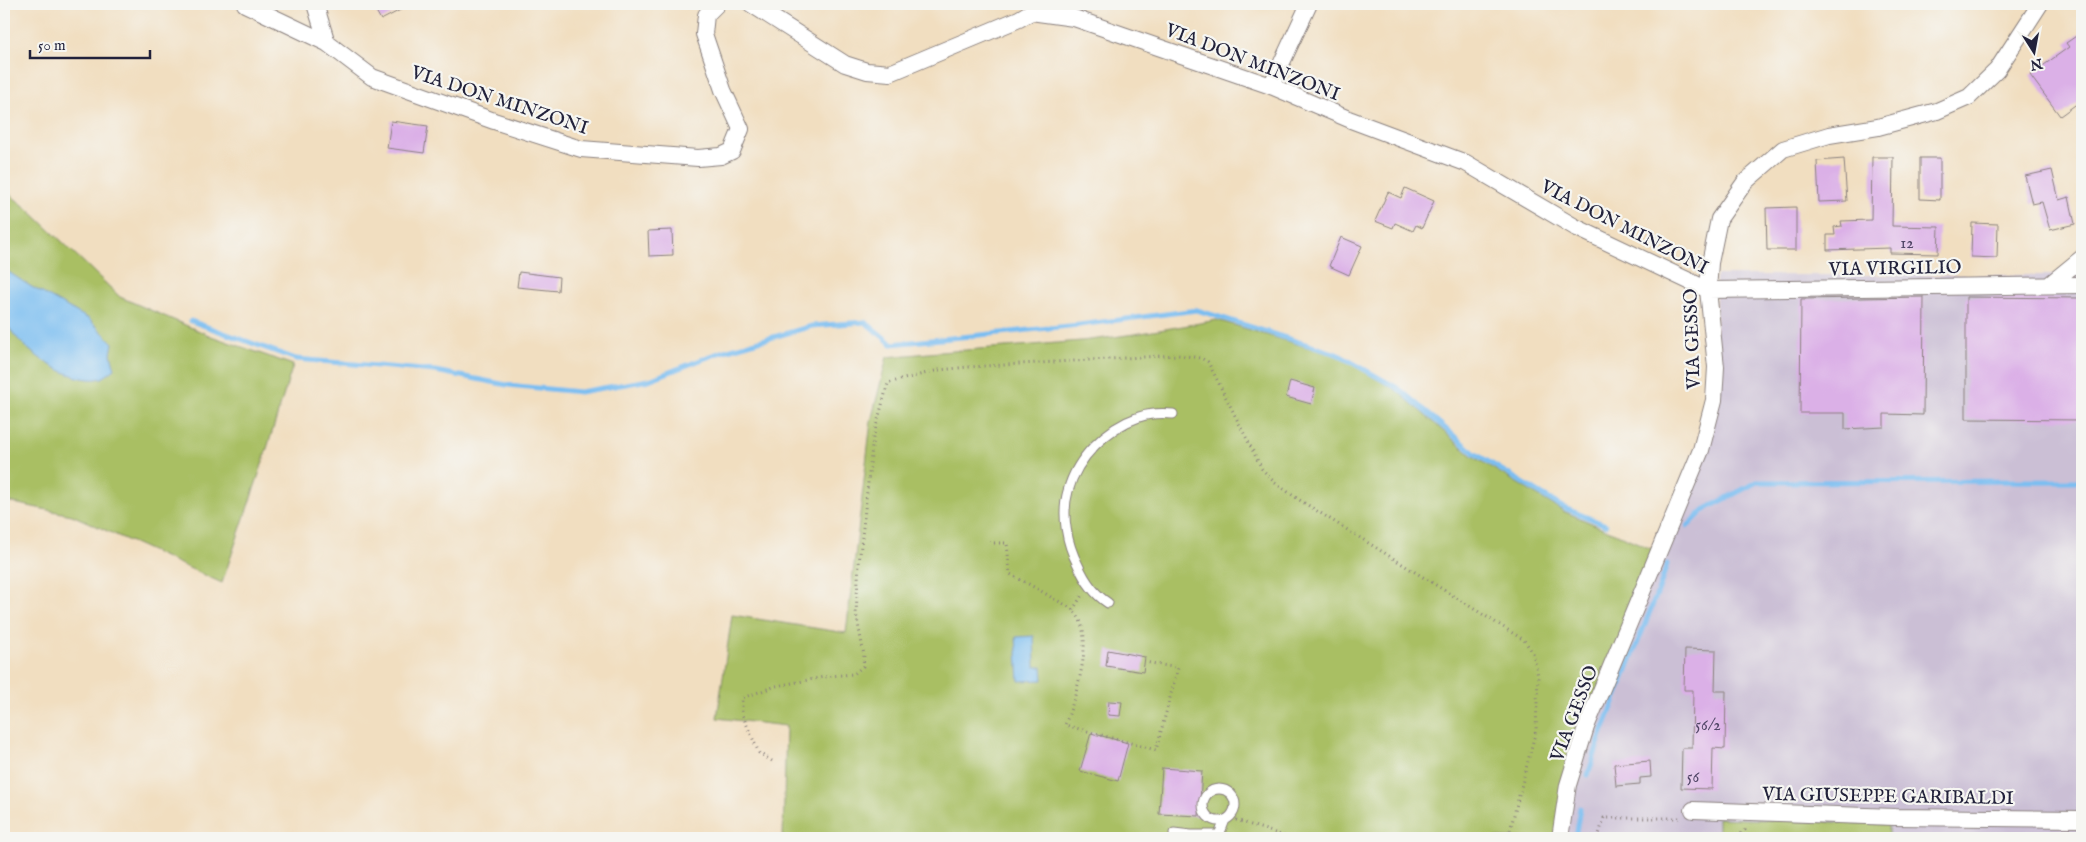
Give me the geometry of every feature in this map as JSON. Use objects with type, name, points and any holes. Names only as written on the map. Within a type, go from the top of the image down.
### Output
[{"type":"street","name":"VIA DON MINZONI","points":[[245,4],[327,43],[372,77],[581,149],[698,158],[721,156],[732,151],[741,129],[723,90],[704,34],[706,14],[717,4]]},
{"type":"street","points":[[315,4],[327,43]]},
{"type":"street","name":"VIA DON MINZONI","points":[[751,4],[846,64],[867,71],[890,73],[1019,20],[1029,8],[1074,18],[1271,86],[1351,120],[1466,163],[1575,227],[1708,290]]},
{"type":"street","points":[[1271,86],[1309,4]]},
{"type":"street","name":"VIA GESSO","points":[[1560,838],[1568,785],[1586,727],[1701,450],[1714,400],[1716,367],[1708,290],[1710,263],[1720,219],[1745,182],[1783,149],[1829,135],[1878,127],[1937,111],[1969,97],[1997,70],[2040,4]]},
{"type":"street","points":[[2049,285],[2082,258]]},
{"type":"street","name":"VIA VIRGILIO","points":[[1708,290],[2082,285]]},
{"type":"street","name":"VIA GIUSEPPE GARIBALDI","points":[[1691,814],[2082,819]]},
{"type":"lane","points":[[1108,603],[1097,596],[1081,572],[1073,555],[1066,524],[1068,492],[1082,462],[1093,446],[1105,436],[1140,416],[1157,413],[1174,414]]},
{"type":"lane","points":[[1174,834],[1191,836],[1219,835],[1227,819]]},
{"type":"path","points":[[772,761],[759,753],[742,714],[742,698],[776,686],[830,676],[854,674],[863,666],[864,655],[856,613],[859,563],[873,438],[888,383],[939,370],[968,367],[1062,360],[1152,358],[1178,355],[1201,358],[1208,362],[1252,451],[1262,469],[1275,483],[1524,640],[1533,653],[1538,676],[1536,730],[1508,838]]},
{"type":"path","points":[[988,543],[1007,543],[1010,574],[1073,610],[1081,620],[1083,642],[1082,670],[1077,694],[1065,725],[1156,750],[1178,668],[1145,662]]},
{"type":"path","points":[[1598,838],[1604,818],[1691,814]]},
{"type":"path","points":[[1227,819],[1290,838]]},
{"type":"path","points":[[1740,838],[1739,836],[1745,830],[1745,823]]},
{"type":"shaded area","points":[[1716,275],[2082,275],[2082,838],[1562,838],[1566,795],[1715,408]]},
{"type":"green space","points":[[4,190],[28,209],[120,297],[211,336],[293,365],[222,583],[72,515],[4,501]]},
{"type":"green space","points":[[1217,320],[1337,356],[1396,390],[1471,455],[1563,511],[1659,552],[1583,737],[1562,838],[783,838],[786,726],[717,718],[732,615],[846,633],[871,421],[887,357],[1081,341]]},
{"type":"green space","points":[[1718,818],[1888,824],[1888,838],[1722,838],[1718,829]]},
{"type":"water","points":[[4,269],[89,319],[113,343],[111,354],[115,369],[102,378],[90,379],[75,376],[60,370],[32,352],[11,330],[5,319],[2,302]]},
{"type":"water","points":[[1034,636],[1035,667],[1042,667],[1043,680],[1019,681],[1016,637]]},
{"type":"building","points":[[372,4],[412,4],[381,20]]},
{"type":"building","points":[[2082,32],[2082,100],[2060,116],[2030,75],[2069,47],[2066,43]]},
{"type":"building","points":[[391,121],[428,126],[424,153],[387,148]]},
{"type":"building","points":[[1872,157],[1893,157],[1892,226],[1939,227],[1938,254],[1890,253],[1890,248],[1827,250],[1827,235],[1835,235],[1834,227],[1842,226],[1841,221],[1871,220]]},
{"type":"building","points":[[1920,158],[1940,158],[1940,200],[1920,199]]},
{"type":"building","points":[[1844,159],[1847,201],[1819,202],[1817,161]]},
{"type":"building","points":[[2052,170],[2059,200],[2069,197],[2075,224],[2050,230],[2042,202],[2032,204],[2025,176]]},
{"type":"building","points":[[1405,188],[1434,201],[1422,228],[1416,225],[1413,231],[1395,223],[1393,228],[1375,221],[1388,192],[1401,198]]},
{"type":"building","points":[[1796,207],[1796,250],[1767,250],[1766,208]]},
{"type":"building","points":[[1972,223],[1998,224],[1997,258],[1971,257]]},
{"type":"building","points":[[672,230],[673,255],[649,256],[648,231]]},
{"type":"building","points":[[1341,237],[1362,246],[1349,275],[1329,266]]},
{"type":"building","points":[[519,272],[559,277],[558,291],[517,287]]},
{"type":"building","points":[[1924,297],[1923,415],[1884,414],[1884,427],[1845,429],[1845,413],[1800,413],[1801,299]]},
{"type":"building","points":[[1966,297],[2082,298],[2082,420],[1966,419]]},
{"type":"building","points":[[1290,381],[1315,388],[1311,404],[1286,397]]},
{"type":"building","points":[[1685,649],[1716,650],[1715,691],[1726,691],[1725,749],[1713,748],[1712,789],[1681,788],[1682,748],[1692,748],[1693,690],[1684,690]]},
{"type":"building","points":[[1108,650],[1145,657],[1143,672],[1106,666]]},
{"type":"building","points":[[1109,701],[1122,702],[1120,716],[1108,715]]},
{"type":"building","points":[[1091,733],[1128,743],[1118,781],[1080,771]]},
{"type":"building","points":[[1650,761],[1651,777],[1640,778],[1640,784],[1616,786],[1614,764]]},
{"type":"building","points":[[1162,768],[1202,771],[1199,816],[1159,814]]},
{"type":"waterway","points":[[191,321],[296,359],[435,371],[507,385],[580,392],[649,380],[721,352],[812,326],[865,322],[892,344],[1079,325],[1197,310],[1337,354],[1399,389],[1474,453],[1562,507],[1606,525]]},
{"type":"waterway","points":[[1688,526],[1704,510],[1757,482],[2082,481]]},
{"type":"waterway","points":[[1588,775],[1601,735],[1667,564]]},
{"type":"waterway","points":[[1575,838],[1580,808]]}]
